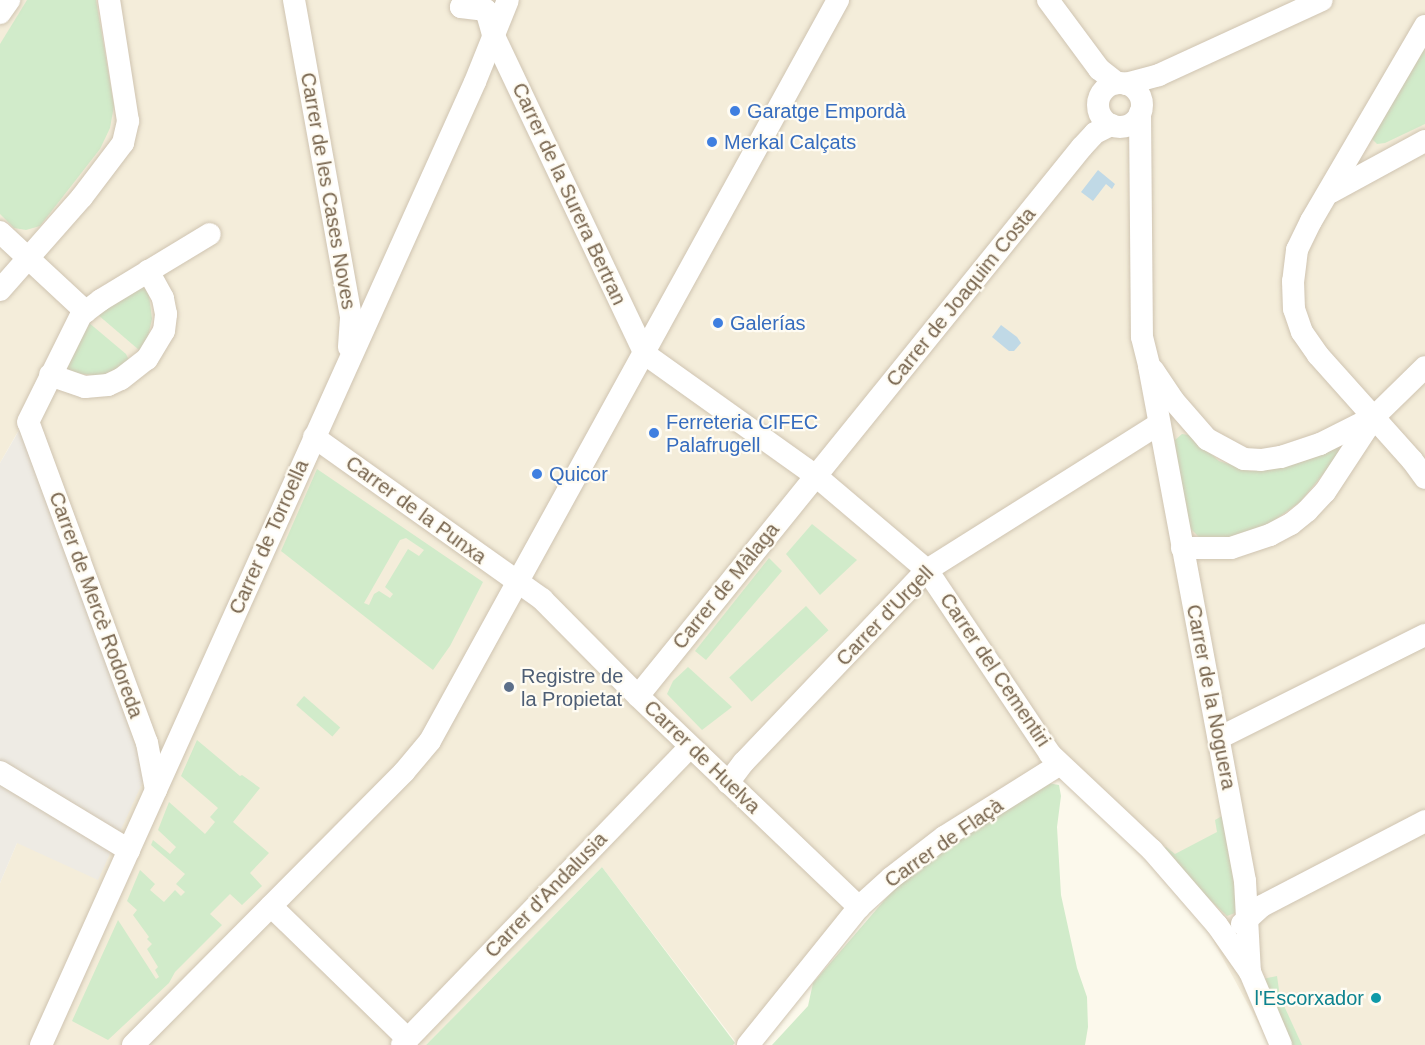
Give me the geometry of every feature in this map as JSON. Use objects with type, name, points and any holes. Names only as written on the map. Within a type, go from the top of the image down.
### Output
[{"type":"street","points":[[0,13],[9,0]]},
{"type":"street","points":[[0,290],[82,197],[123,142],[128,121],[109,0]]},
{"type":"street","name":"Carrer de les Cases Noves","points":[[294,0],[351,318],[350,345],[340,381]]},
{"type":"street","name":"Carrer de Torroella","points":[[43,1043],[475,81],[508,0]]},
{"type":"street","points":[[133,1045],[404,772],[430,741],[519,584],[833,9],[815,0]]},
{"type":"street","points":[[1048,0],[1122,103]]},
{"type":"street","name":"Carrer de Joaquim Costa","points":[[816,476],[1082,147],[1122,103],[1159,75],[1322,0]]},
{"type":"street","points":[[463,4],[486,10],[493,34]]},
{"type":"street","points":[[1425,26],[1297,250],[1293,281],[1294,309],[1302,332],[1318,355],[1413,460],[1425,478]]},
{"type":"street","name":"Carrer de la Surera Bertran","points":[[493,34],[645,354]]},
{"type":"street","name":"Carrer de la Noguera","points":[[1122,103],[1142,337],[1219,738],[1249,915],[1250,972]]},
{"type":"street","points":[[1364,132],[1365,141],[1370,149],[1379,155],[1396,155]]},
{"type":"street","points":[[1330,193],[1425,141]]},
{"type":"street","points":[[0,232],[86,312]]},
{"type":"street","points":[[148,272],[163,298],[166,314],[164,331],[147,359],[121,379],[108,385],[85,387],[67,383],[50,375],[81,315],[148,272],[210,234]]},
{"type":"street","name":"Carrer del Cementiri","points":[[645,354],[816,476],[927,570],[1059,765],[1152,850],[1223,933],[1250,972],[1281,1045]]},
{"type":"street","points":[[1149,366],[1197,429],[1228,452],[1244,459],[1261,460],[1281,457],[1320,444],[1374,417]]},
{"type":"street","points":[[1182,548],[1231,548],[1270,535],[1291,524],[1307,512],[1325,492],[1374,417],[1425,367]]},
{"type":"street","name":"Carrer de Mercè Rodoreda","points":[[50,375],[28,422],[147,743],[156,790]]},
{"type":"street","name":"Carrer d'Urgell","points":[[728,783],[744,762],[927,570],[1170,429],[1188,424],[1197,429]]},
{"type":"street","name":"Carrer de la Punxa","points":[[314,437],[519,584]]},
{"type":"street","name":"Carrer de Màlaga","points":[[638,696],[816,476]]},
{"type":"street","name":"Carrer de Huelva","points":[[519,584],[542,599],[690,747],[859,907]]},
{"type":"street","points":[[1219,738],[1425,635]]},
{"type":"street","name":"Carrer d'Andalusia","points":[[405,1042],[690,747]]},
{"type":"street","name":"Carrer de Flaçà","points":[[748,1045],[859,907],[891,878],[944,837],[1059,765]]},
{"type":"street","points":[[0,772],[129,850]]},
{"type":"street","points":[[1223,933],[1240,926],[1249,915],[1425,821]]},
{"type":"street","points":[[271,906],[405,1042]]},
{"type":"shaded area","points":[[0,0],[1425,0],[1425,1045],[1270,1045],[1207,929],[1135,847],[1064,778],[1047,777],[902,876],[738,1045],[602,867],[426,1045],[0,1045],[0,883],[17,843],[20,428],[0,463]]},
{"type":"shaded area","points":[[21,427],[146,775],[98,880],[17,843],[0,883],[0,463]]},
{"type":"green space","points":[[27,0],[96,0],[114,106],[110,128],[100,149],[40,226],[26,230],[14,228],[0,214],[0,44]]},
{"type":"green space","points":[[1425,44],[1425,124],[1385,143],[1377,144],[1372,139]]},
{"type":"green space","points":[[139,287],[144,288],[149,295],[152,319],[147,341],[139,350],[97,314]]},
{"type":"green space","points":[[88,322],[126,354],[128,363],[101,376],[66,372],[65,361]]},
{"type":"green space","points":[[1182,434],[1189,435],[1219,461],[1251,471],[1262,470],[1338,446],[1342,451],[1300,502],[1266,526],[1229,537],[1200,538],[1191,529],[1188,521],[1175,446],[1175,440]]},
{"type":"green space","points":[[317,469],[483,582],[450,646],[433,670],[281,551]],"holes":[[[406,538],[424,550],[419,556],[408,549],[385,587],[393,594],[390,598],[379,591],[374,594],[369,605],[364,603],[400,540]]]},
{"type":"green space","points":[[812,524],[857,560],[820,595],[786,554]]},
{"type":"green space","points":[[769,558],[782,571],[706,660],[695,651]]},
{"type":"green space","points":[[806,606],[829,630],[752,702],[729,678]]},
{"type":"green space","points":[[688,667],[732,707],[702,730],[667,694],[673,681]]},
{"type":"green space","points":[[304,696],[340,727],[332,737],[296,705]]},
{"type":"green space","points":[[197,740],[240,776],[242,775],[260,788],[233,822],[269,853],[250,873],[262,886],[242,905],[230,894],[210,914],[222,925],[175,972],[169,983],[108,1040],[72,1021],[118,920],[156,979],[159,977],[155,970],[158,967],[147,949],[152,944],[133,915],[137,910],[127,901],[140,870],[155,884],[150,890],[164,902],[175,890],[181,896],[185,892],[176,884],[185,874],[151,845],[153,840],[170,854],[176,847],[158,830],[169,802],[205,834],[215,822],[210,817],[218,808],[181,776]]},
{"type":"green space","points":[[1048,783],[1059,785],[1061,796],[1057,827],[1061,895],[1077,968],[1087,997],[1088,1027],[1085,1045],[772,1045],[808,1006],[813,983],[901,881],[921,863]]},
{"type":"green space","points":[[1222,816],[1238,907],[1235,913],[1227,916],[1159,851],[1166,847],[1175,854],[1217,832],[1215,820]]},
{"type":"green space","points":[[602,867],[735,1043],[733,1045],[426,1045]]},
{"type":"green space","points":[[1277,976],[1280,997],[1302,1045],[1290,1045],[1263,979]]},
{"type":"water","points":[[1098,170],[1115,184],[1112,189],[1106,184],[1093,201],[1081,192]]},
{"type":"water","points":[[1001,325],[1021,343],[1014,351],[1009,351],[992,337]]},
{"type":"place","name":"Garatge Empordà","points":[[735,111]]},
{"type":"place","name":"Merkal Calçats","points":[[712,142]]},
{"type":"place","name":"Galerías","points":[[718,323]]},
{"type":"place","name":"Ferreteria CIFEC Palafrugell","points":[[654,433]]},
{"type":"place","name":"Quicor","points":[[537,474]]},
{"type":"place","name":"Registre de la Propietat","points":[[509,687]]},
{"type":"place","name":"l'Escorxador","points":[[1376,998]]}]
